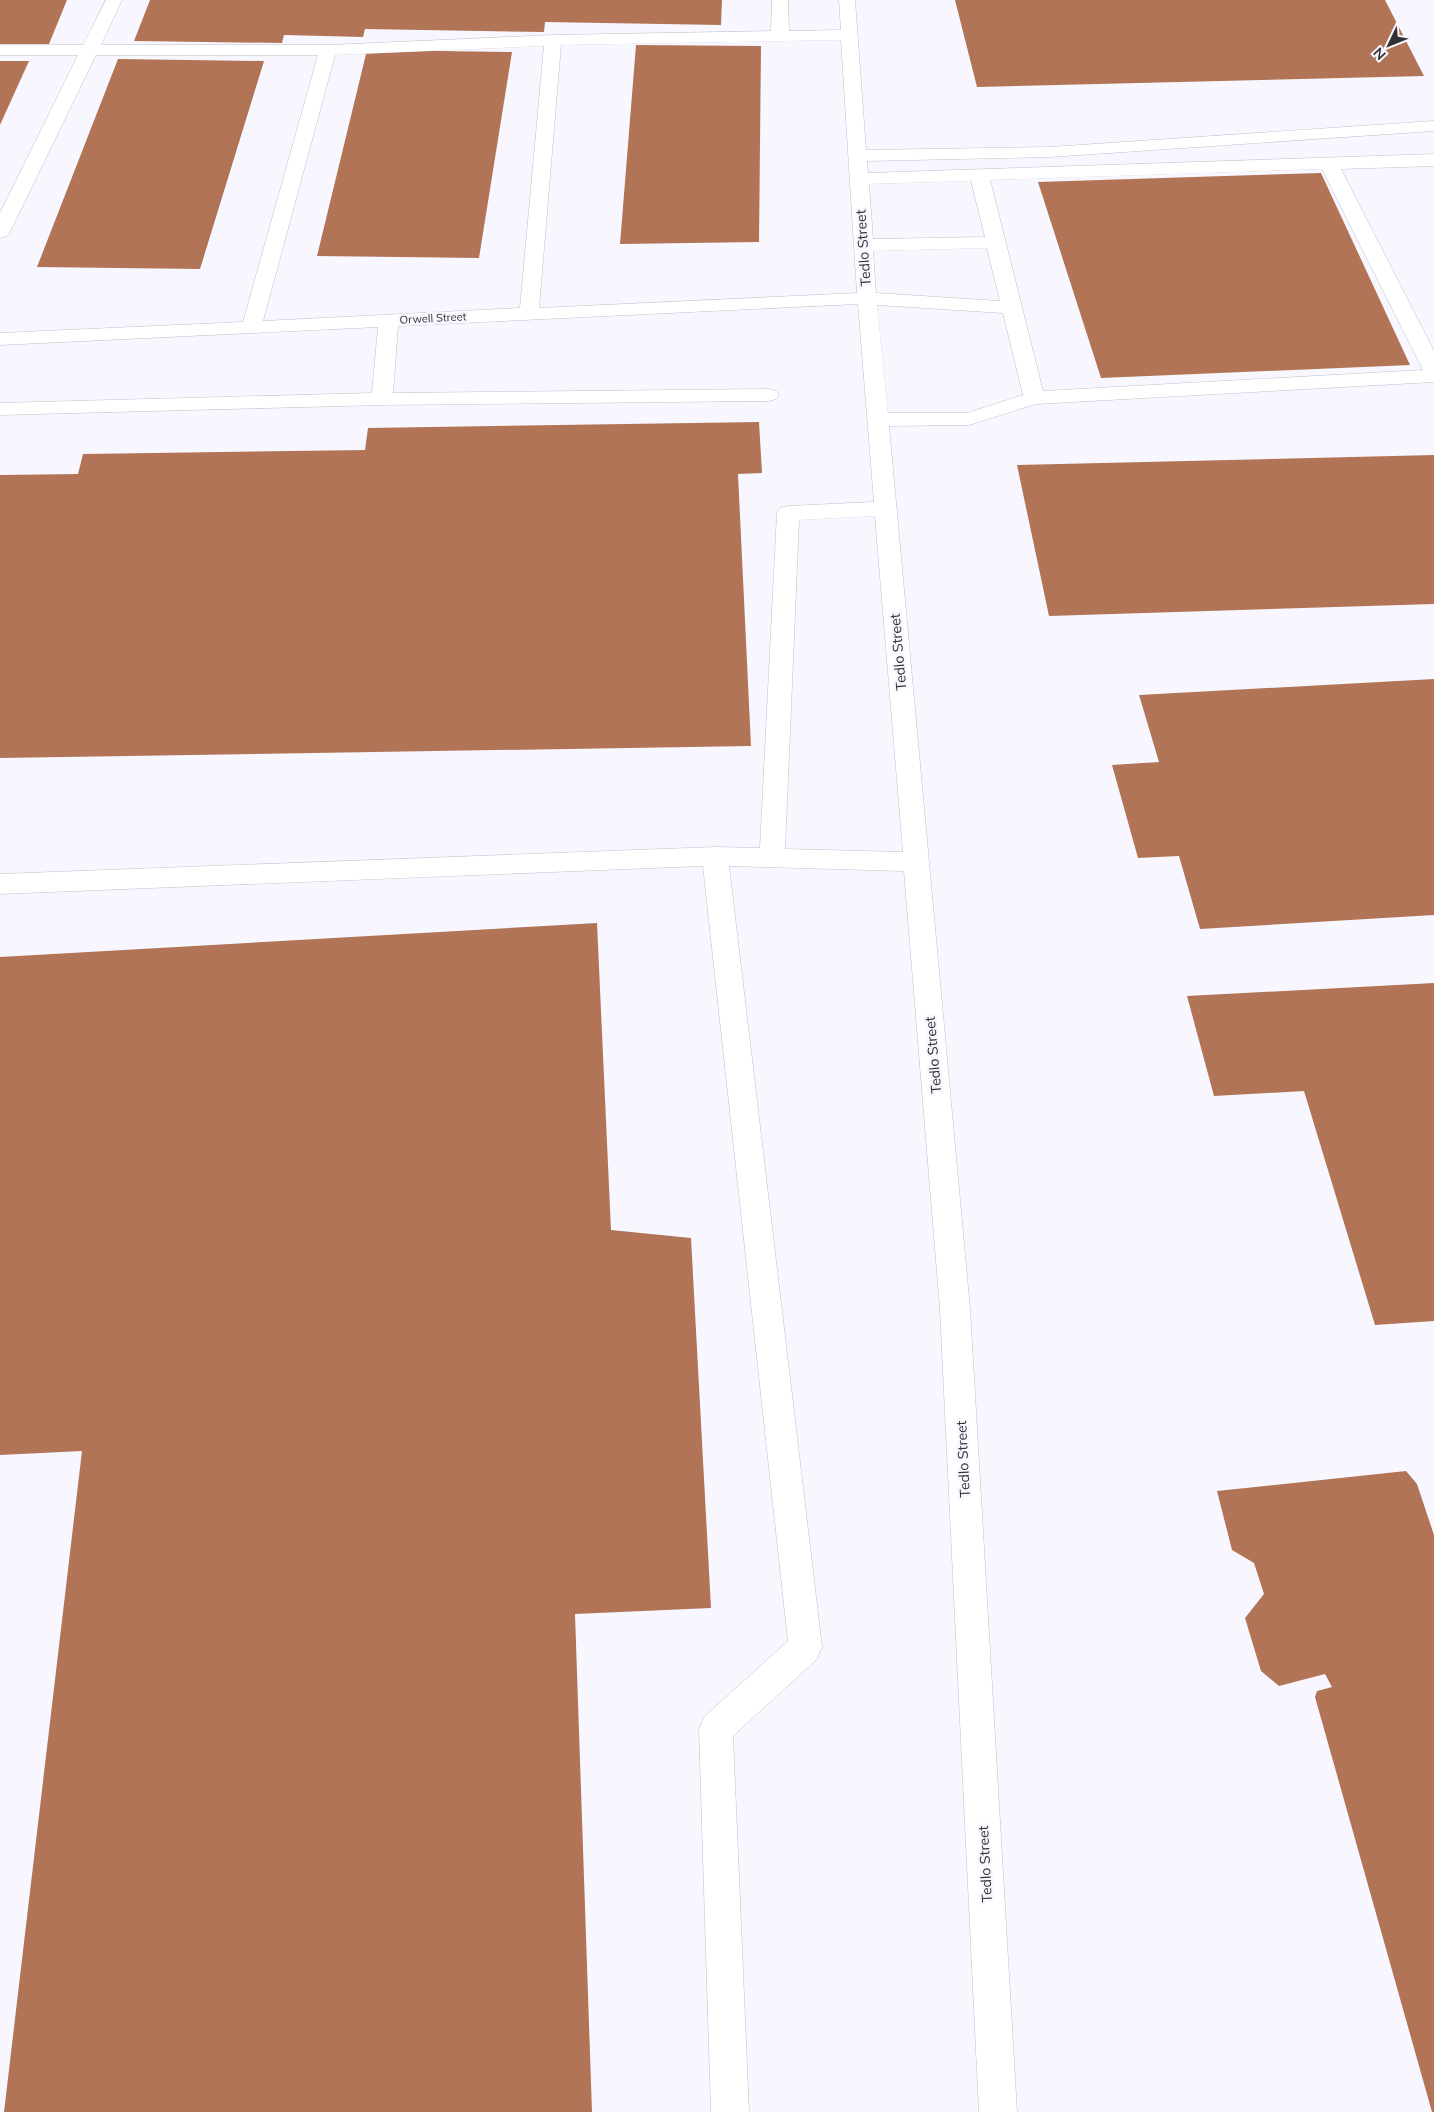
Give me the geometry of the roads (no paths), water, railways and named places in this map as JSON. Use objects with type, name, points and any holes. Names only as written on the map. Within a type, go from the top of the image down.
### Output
[{"type":"street","points":[[0,232],[114,0]]},
{"type":"street","points":[[780,0],[780,36]]},
{"type":"street","name":"Tedlo Street","points":[[846,0],[866,298],[955,1309],[998,2112]]},
{"type":"street","points":[[0,50],[328,50],[552,40],[849,35]]},
{"type":"street","points":[[529,314],[552,40]]},
{"type":"street","points":[[251,327],[328,50]]},
{"type":"street","points":[[858,168],[1050,152],[1434,126]]},
{"type":"street","points":[[858,168],[980,175],[1328,162],[1434,160]]},
{"type":"street","points":[[1328,162],[1434,371]]},
{"type":"street","points":[[980,175],[1034,398]]},
{"type":"street","points":[[863,245],[996,242]]},
{"type":"street","name":"Orwell Street","points":[[0,339],[866,298],[1012,308]]},
{"type":"street","points":[[382,399],[389,320]]},
{"type":"street","points":[[878,420],[969,419],[1034,398],[1434,376]]},
{"type":"street","points":[[0,409],[382,399],[769,395]]},
{"type":"street","points":[[772,858],[788,513],[885,509]]},
{"type":"street","points":[[715,856],[805,1647],[716,1729],[730,2112]]},
{"type":"street","points":[[0,884],[715,856],[916,862]]}]
